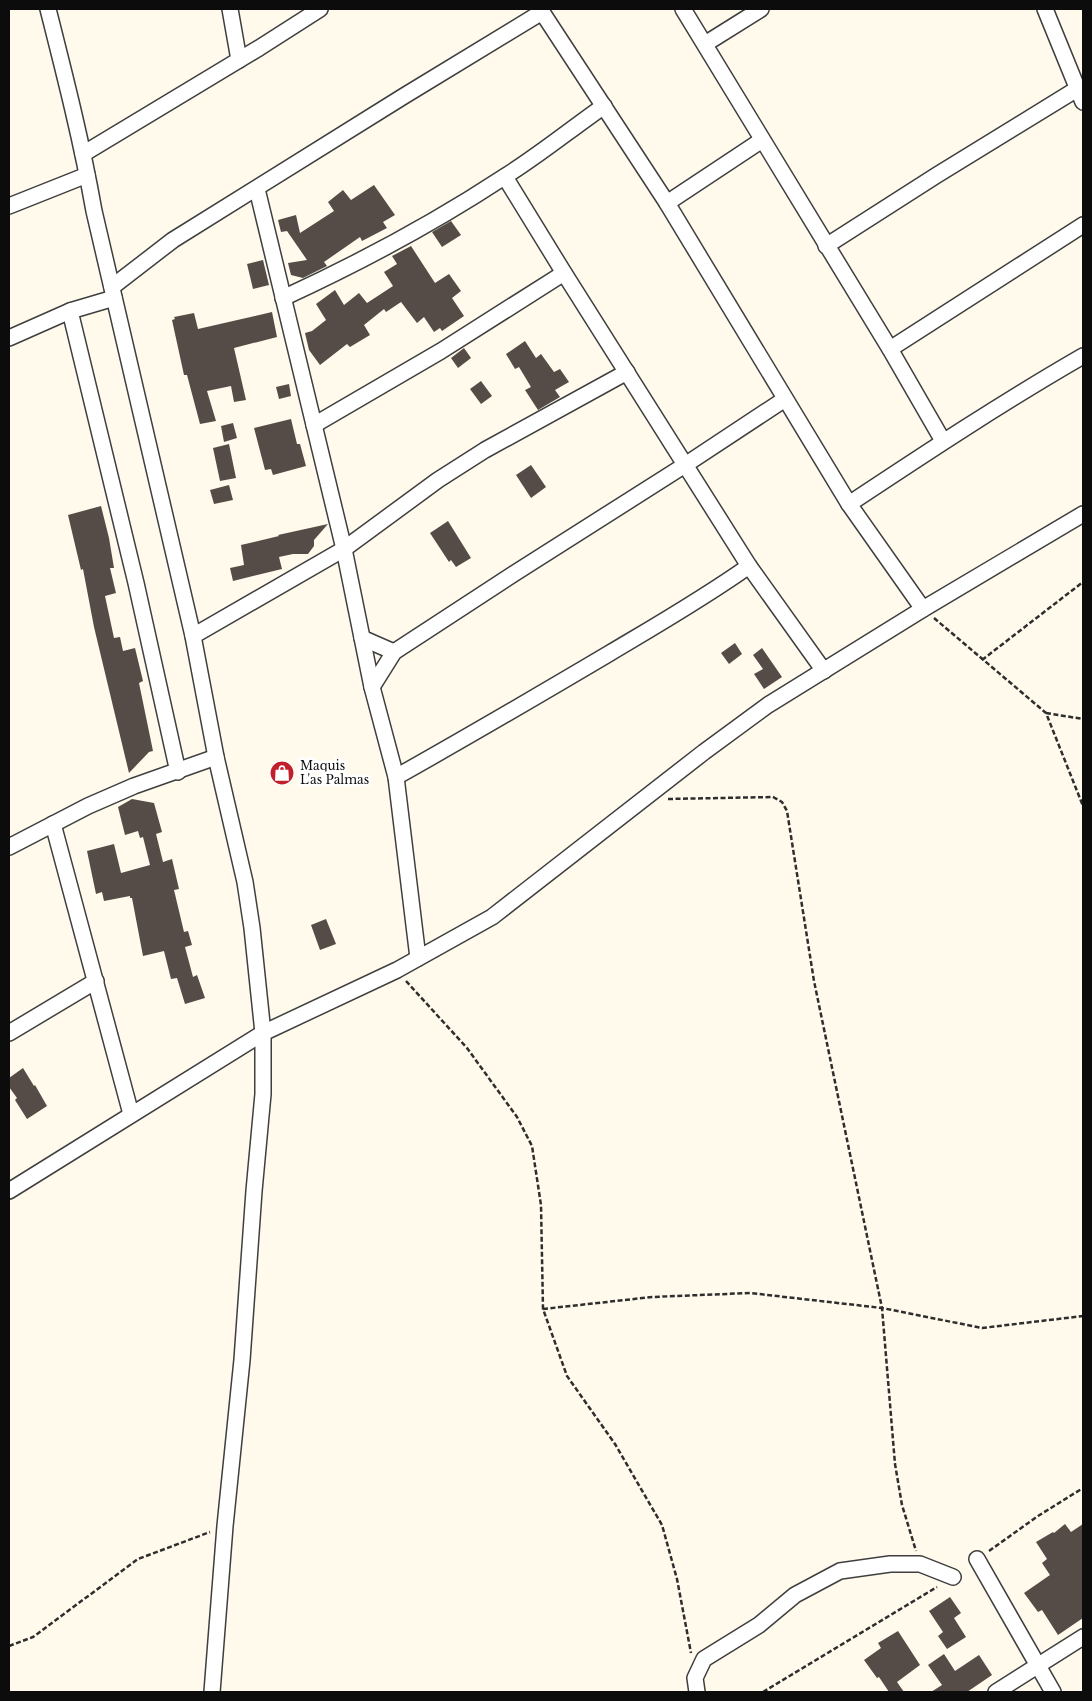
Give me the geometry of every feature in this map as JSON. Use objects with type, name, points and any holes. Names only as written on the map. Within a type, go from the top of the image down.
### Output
[{"type":"street","points":[[48,9],[193,636],[216,757],[245,882],[263,1032],[263,1094],[254,1191],[250,1265],[238,1413],[225,1526],[212,1692]]},
{"type":"street","points":[[230,9],[239,60]]},
{"type":"street","points":[[83,154],[320,9]]},
{"type":"street","points":[[683,9],[890,349],[943,441]]},
{"type":"street","points":[[705,44],[761,9]]},
{"type":"street","points":[[826,246],[937,174],[1080,96],[1046,9]]},
{"type":"street","points":[[9,338],[113,292],[173,240],[541,10],[667,203],[849,504],[923,609]]},
{"type":"street","points":[[283,298],[338,273],[420,228],[505,176],[604,106]]},
{"type":"street","points":[[667,203],[762,140]]},
{"type":"street","points":[[9,206],[87,175]]},
{"type":"street","points":[[505,176],[749,566],[824,671]]},
{"type":"street","points":[[257,189],[344,549],[372,687],[396,778],[418,958]]},
{"type":"street","points":[[890,349],[1083,225]]},
{"type":"street","points":[[314,425],[441,351],[564,273]]},
{"type":"street","points":[[70,311],[136,583],[178,772]]},
{"type":"street","points":[[849,504],[943,441],[1083,356]]},
{"type":"street","points":[[193,636],[344,549],[438,480],[485,450],[627,372]]},
{"type":"street","points":[[372,687],[394,652],[685,465],[785,398]]},
{"type":"street","points":[[9,1191],[263,1032],[397,970],[492,918],[704,752],[768,706],[923,609],[1083,514]]},
{"type":"street","points":[[396,778],[670,618],[749,566]]},
{"type":"street","points":[[362,638],[394,652]]},
{"type":"street","points":[[9,847],[88,806],[134,786],[216,757]]},
{"type":"street","points":[[53,824],[131,1114]]},
{"type":"street","points":[[9,1033],[96,981]]},
{"type":"street","points":[[977,1560],[1053,1692]]},
{"type":"street","points":[[696,1685],[704,1659],[758,1625],[795,1595],[840,1571],[890,1564],[920,1564],[953,1577]]},
{"type":"street","points":[[996,1692],[1083,1638]]},
{"type":"path","points":[[982,660],[1083,582]]},
{"type":"path","points":[[923,609],[1046,713],[1083,806]]},
{"type":"path","points":[[1046,713],[1083,719]]},
{"type":"path","points":[[645,799],[773,797],[782,802],[787,811],[814,981],[882,1308],[895,1464],[902,1505],[920,1564]]},
{"type":"path","points":[[397,970],[467,1048],[517,1117],[532,1146],[541,1205],[543,1309],[566,1376],[615,1444],[662,1525],[677,1578],[696,1685]]},
{"type":"path","points":[[543,1309],[652,1297],[750,1293],[882,1308],[982,1328],[1083,1316]]},
{"type":"path","points":[[977,1560],[1038,1516],[1083,1488]]},
{"type":"path","points":[[9,1646],[34,1637],[138,1559],[225,1526]]},
{"type":"path","points":[[763,1692],[953,1577]]},
{"type":"building","points":[[374,185],[395,215],[383,222],[387,228],[362,241],[360,237],[324,262],[327,266],[303,278],[291,275],[288,263],[307,260],[287,231],[281,232],[278,220],[296,215],[300,233],[334,211],[328,202],[343,190],[351,200]]},
{"type":"building","points":[[451,221],[461,235],[442,247],[432,232]]},
{"type":"building","points":[[411,246],[435,283],[449,274],[461,291],[452,298],[464,316],[442,331],[440,328],[434,332],[424,317],[417,323],[401,302],[386,312],[384,309],[364,325],[370,335],[350,347],[347,344],[320,365],[309,350],[305,333],[312,331],[326,320],[316,304],[335,290],[344,305],[359,293],[367,303],[393,286],[384,272],[397,264],[392,256]]},
{"type":"building","points":[[263,260],[269,285],[253,289],[247,264]]},
{"type":"building","points":[[272,312],[277,337],[234,348],[246,400],[234,402],[231,386],[207,391],[216,421],[200,424],[187,375],[184,375],[172,320],[175,319],[174,317],[194,313],[198,329]]},
{"type":"building","points":[[525,341],[536,358],[541,354],[554,372],[560,369],[569,382],[555,390],[560,397],[538,410],[525,390],[531,387],[519,367],[515,369],[506,354]]},
{"type":"building","points":[[464,348],[471,358],[458,368],[451,358]]},
{"type":"building","points":[[481,381],[492,396],[481,404],[470,389]]},
{"type":"building","points":[[289,384],[291,396],[279,399],[276,387]]},
{"type":"building","points":[[291,419],[297,444],[300,444],[306,466],[273,475],[271,469],[265,470],[254,428]]},
{"type":"building","points":[[233,423],[237,438],[224,442],[221,426]]},
{"type":"building","points":[[229,444],[236,478],[220,481],[213,448]]},
{"type":"building","points":[[531,465],[546,487],[531,498],[516,475]]},
{"type":"building","points":[[229,485],[233,500],[214,504],[210,490]]},
{"type":"building","points":[[101,506],[109,538],[114,568],[110,568],[116,593],[105,596],[114,638],[120,637],[123,651],[135,648],[143,681],[139,683],[153,751],[149,752],[129,773],[94,627],[83,569],[81,570],[68,515]]},
{"type":"building","points":[[448,521],[471,558],[456,567],[451,560],[449,562],[430,533]]},
{"type":"building","points":[[328,524],[314,540],[314,546],[308,554],[293,554],[279,557],[282,569],[233,581],[230,568],[244,565],[241,545]]},
{"type":"building","points":[[735,643],[742,654],[729,664],[721,653]]},
{"type":"building","points":[[762,648],[782,677],[764,689],[754,674],[763,669],[753,655]]},
{"type":"building","points":[[132,799],[154,803],[162,832],[156,834],[163,862],[172,859],[179,889],[174,890],[184,932],[188,931],[192,945],[185,947],[193,977],[197,975],[205,998],[185,1004],[177,978],[171,979],[164,951],[143,956],[132,898],[130,896],[104,901],[102,892],[96,894],[87,851],[114,844],[121,873],[150,865],[143,837],[140,838],[138,831],[125,835],[118,807]]},
{"type":"building","points":[[326,919],[336,944],[320,950],[311,925]]},
{"type":"building","points":[[23,1068],[47,1106],[27,1119],[15,1100],[17,1098],[9,1087],[9,1078]]},
{"type":"building","points":[[1065,1524],[1071,1532],[1083,1524],[1083,1618],[1058,1635],[1042,1610],[1038,1612],[1024,1593],[1050,1575],[1042,1563],[1047,1559],[1036,1542],[1054,1533]]},
{"type":"building","points":[[950,1597],[961,1613],[954,1618],[966,1637],[947,1649],[938,1636],[943,1632],[929,1611]]},
{"type":"building","points":[[898,1631],[920,1665],[897,1682],[904,1692],[889,1692],[864,1660],[881,1648],[878,1643]]},
{"type":"building","points":[[944,1654],[955,1671],[979,1655],[992,1675],[967,1692],[931,1692],[942,1685],[928,1665]]},
{"type":"place","name":"Maquis L'as Palmas","points":[[282,773]]}]
